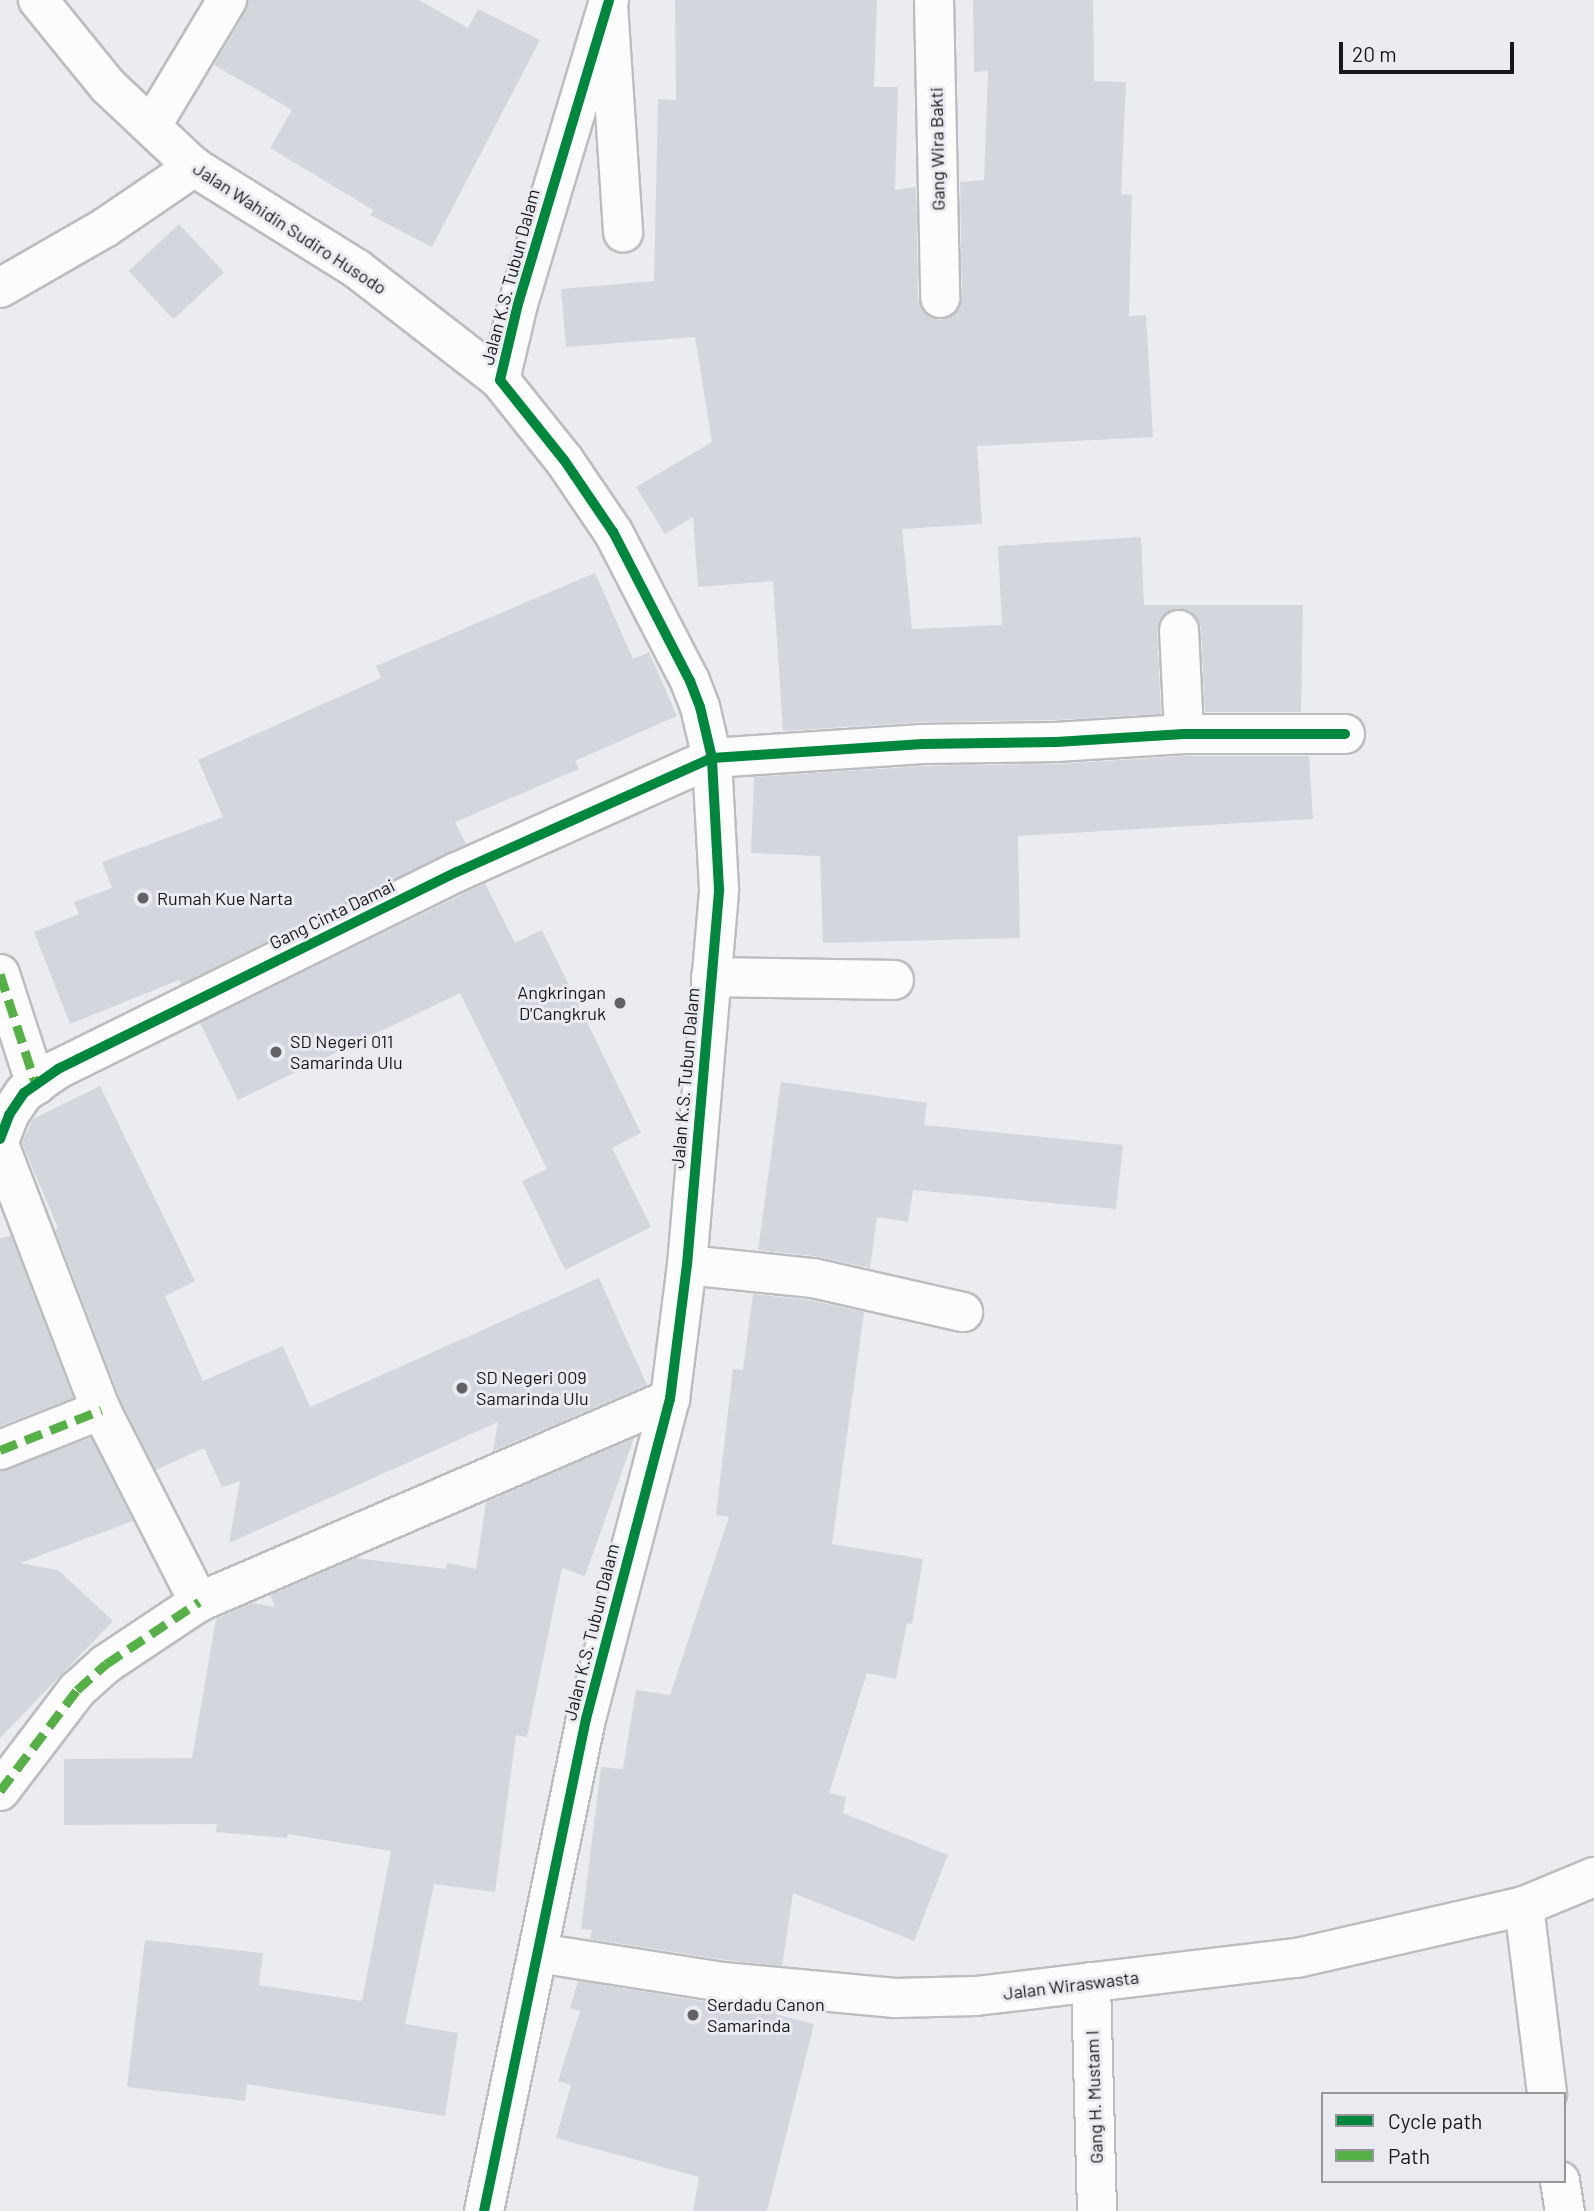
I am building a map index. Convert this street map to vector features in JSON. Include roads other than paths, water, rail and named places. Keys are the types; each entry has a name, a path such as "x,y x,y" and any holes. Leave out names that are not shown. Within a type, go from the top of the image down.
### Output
{"street":[{"name":"Jalan Wahidin Sudiro Husodo","path":"38,0 108,86 194,167 357,269 500,380"},
{"path":"152,125 227,0"},
{"name":"Gang Wira Bakti","path":"934,0 940,298"},
{"path":"609,1 623,233"},
{"name":"Jalan K.S. Tubun Dalam","path":"484,2211 586,1718 670,1399 687,1265 719,889 712,758 700,707 690,681 613,531 564,460 500,380 518,304 609,1"},
{"path":"0,288 106,227 194,167"},
{"path":"1179,630 1184,734"},
{"path":"712,758 923,744 1056,742 1184,734 1345,734"},
{"name":"Gang Cinta Damai","path":"0,1139 9,1115 24,1093 58,1069 457,872 712,758"},
{"path":"0,974 36,1085"},
{"path":"710,977 894,980"},
{"path":"0,1147 101,1410 199,1602"},
{"path":"687,1265 813,1278 963,1312"},
{"path":"0,1791 77,1690 106,1664 199,1602 670,1399"},
{"path":"0,1450 101,1410"},
{"name":"Jalan Wiraswasta","path":"538,1953 723,1982 895,1998 976,1996 1297,1958 1524,1906 1594,1877"},
{"path":"1524,1906 1547,2092"},
{"name":"Gang H. Mustam I","path":"1091,1982 1097,2211"},
{"path":"1560,2183 1565,2211"}],"place":[{"name":"Rumah Kue Narta","path":"143,898"},
{"name":"Angkringan D'Cangkruk","path":"620,1003"},
{"name":"SD Negeri 011 Samarinda Ulu","path":"276,1052"},
{"name":"SD Negeri 009 Samarinda Ulu","path":"462,1388"},
{"name":"Serdadu Canon Samarinda","path":"693,2015"}]}
